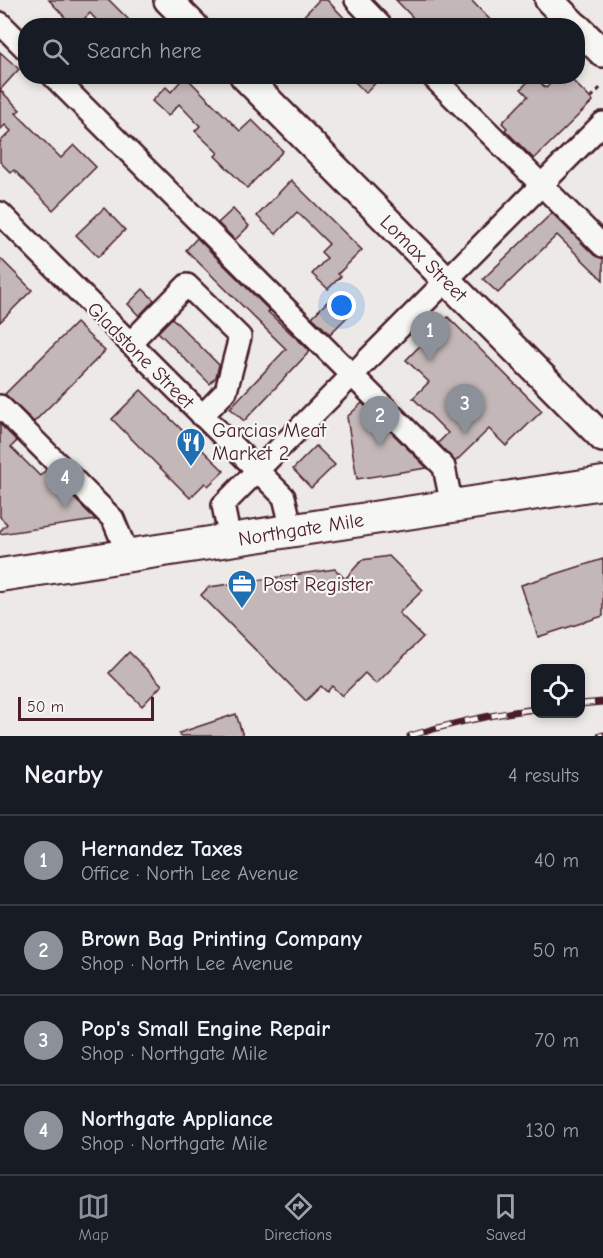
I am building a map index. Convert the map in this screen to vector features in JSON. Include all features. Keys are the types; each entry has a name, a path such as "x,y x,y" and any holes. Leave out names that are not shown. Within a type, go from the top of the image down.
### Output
{"highway":[{"name":"Northgate Mile","path":"0,575 603,483"}],"main road":[{"path":"168,0 186,18"},
{"path":"549,0 567,18"},
{"path":"585,36 603,53"},
{"name":"Lomax Street","path":"252,84 603,438"}],"street":[{"path":"356,0 373,18"},
{"path":"0,23 18,41"},
{"path":"61,84 444,467 452,506"},
{"path":"440,84 603,246"},
{"path":"230,540 223,505 603,123"},
{"name":"Gladstone Street","path":"0,213 284,497 292,530"},
{"path":"130,343 187,285 240,337 226,391 202,416"},
{"path":"0,406 113,519 128,555"}],"path":[{"path":"591,99 600,88"}],"building":[{"path":"49,0 109,0 127,18 95,18 90,13 85,18 66,18"},
{"path":"319,0 327,0 344,18 302,18"},
{"path":"396,0 471,0 488,18 413,18"},
{"path":"0,52 18,70 0,90"},
{"path":"178,84 193,84 240,131 252,120 283,151 247,188 215,156 218,153 195,131 200,126 179,104 168,116 152,101 166,87 171,92"},
{"path":"357,84 374,84 366,93"},
{"path":"526,84 542,84 546,88 550,84 576,84 593,101 534,159 505,130 507,128 502,123 528,96 521,89"},
{"path":"0,90 20,110 16,113 61,158 74,145 96,167 53,210 14,170 11,173 0,162 0,142 11,131 5,125 0,130"},
{"path":"291,180 362,250 338,274 341,276 328,289 312,274 327,258 321,252 329,244 297,212 276,234 257,216"},
{"path":"104,208 125,230 98,257 76,235"},
{"path":"233,209 249,226 235,240 218,223"},
{"path":"552,213 594,255 603,258 603,280 557,235 498,293 483,279"},
{"path":"197,238 270,311 268,312 310,351 244,421 230,408 286,349 186,250"},
{"path":"0,258 32,290 0,322"},
{"path":"143,289 154,300 139,316 128,304"},
{"path":"331,298 349,315 330,334 312,317"},
{"path":"448,317 542,411 506,446 489,429 455,462 438,443 448,433 413,398 429,382 406,360"},
{"path":"172,318 219,365 216,377 210,384 158,332"},
{"path":"76,323 105,351 34,422 5,394"},
{"path":"141,390 224,471 208,486 205,483 190,498 112,419"},
{"path":"362,403 427,468 357,479 347,417"},
{"path":"0,424 17,441 11,447 40,476 46,470 96,520 0,534 7,524 0,517"},
{"path":"316,446 335,465 311,488 293,469"},
{"path":"389,556 423,590 399,613 423,637 376,684 365,673 342,696 332,686 327,692 321,686 306,701 201,595 209,587 335,569 345,579 362,560"},
{"path":"603,559 603,616 538,637 521,585"},
{"path":"129,652 162,685 142,706 109,673"},
{"path":"236,714 243,736 180,736 179,733"}],"railway":[{"path":"585,704 603,702"},
{"path":"410,736 472,720 531,710"}],"place":[{"name":"Hernandez Taxes","path":"430,361"},
{"name":"Pop's Small Engine Repair","path":"465,434"},
{"name":"Brown Bag Printing Company","path":"380,446"},
{"name":"Garcias Meat Market 2","path":"191,468"},
{"name":"Northgate Appliance","path":"65,508"},
{"name":"Post Register","path":"242,610"}]}
